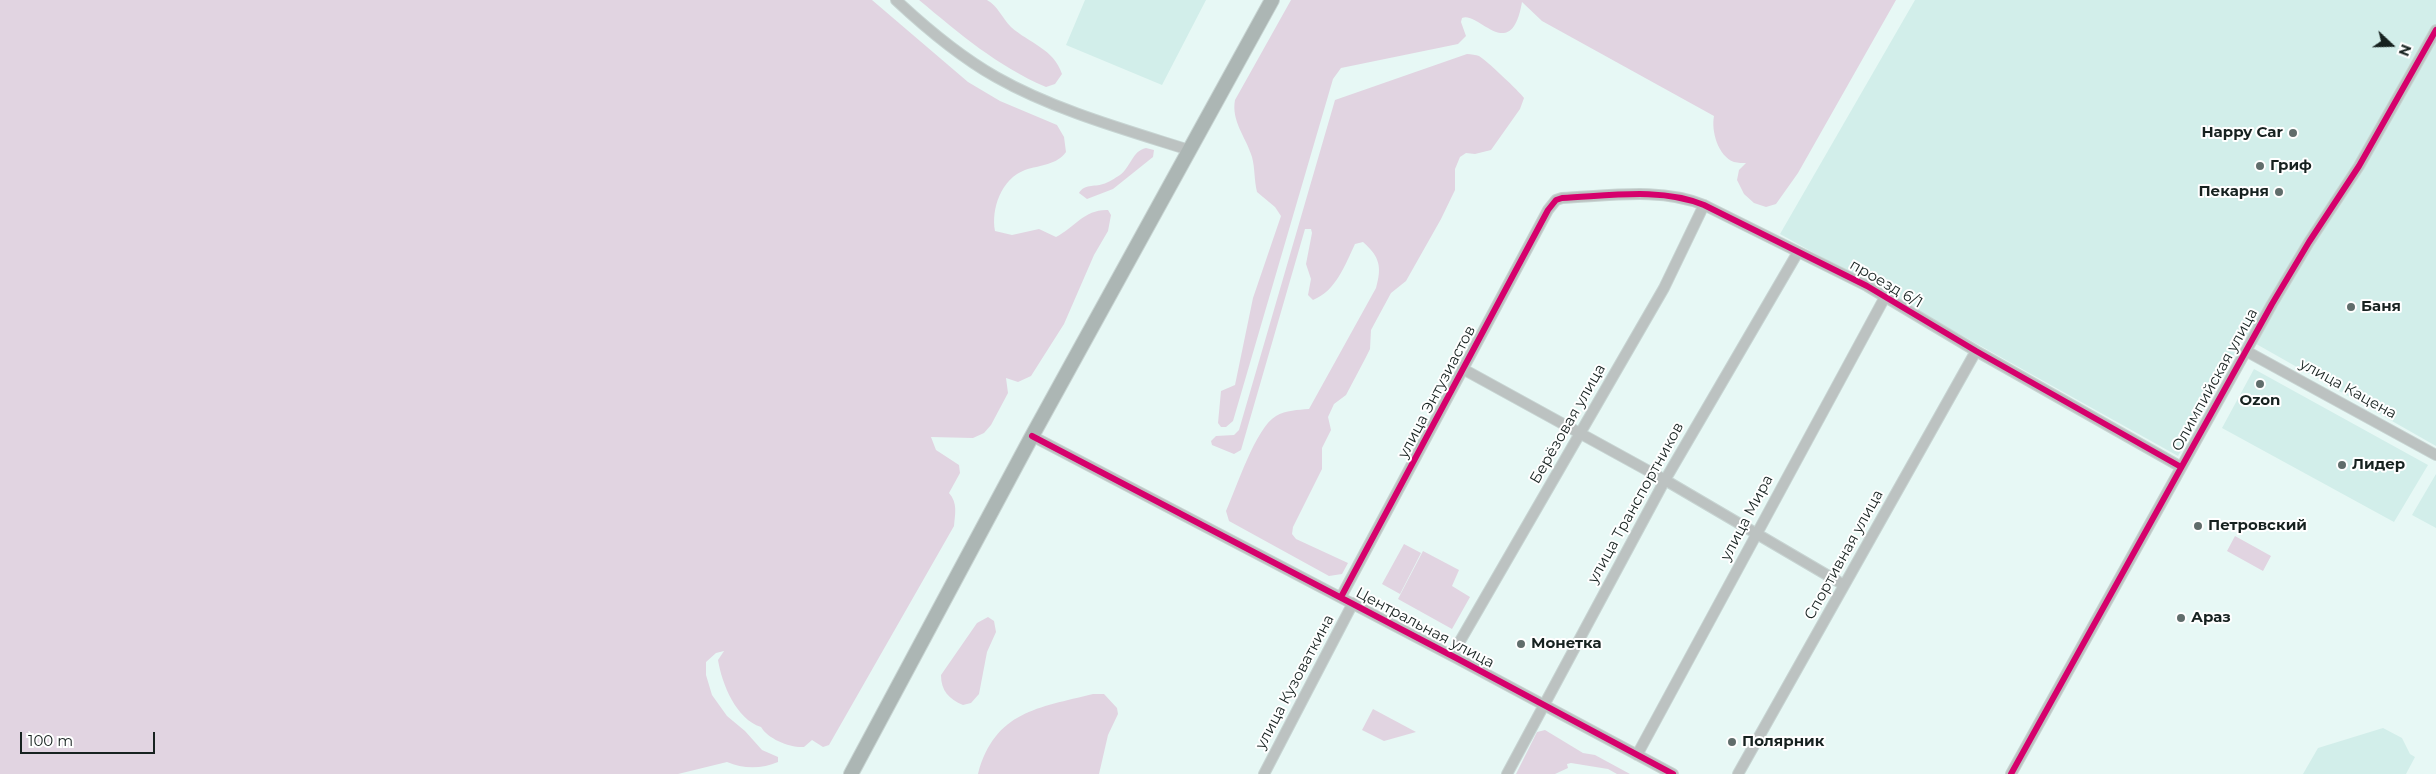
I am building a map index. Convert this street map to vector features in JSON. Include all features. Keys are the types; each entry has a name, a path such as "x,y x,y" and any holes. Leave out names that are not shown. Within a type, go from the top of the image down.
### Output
{"highway":[{"path":"851,774 1032,436 1272,0"}],"street":[{"path":"896,0 926,28 964,58 997,78 1070,110 1189,150"},
{"name":"Олимпийская улица","path":"2011,774 2246,351 2309,242 2359,166 2436,30"},
{"name":"проезд 6/1","path":"1556,200 1562,198 1670,196 1689,199 1704,205 1885,297 1976,351 2181,467"},
{"name":"улица Энтузиастов","path":"1341,597 1548,210 1556,200"},
{"name":"Берёзовая улица","path":"1452,655 1664,288 1704,205"},
{"name":"улица Транспортников","path":"1507,774 1665,480 1798,252"},
{"name":"улица Мира","path":"1637,754 1885,297"},
{"name":"Спортивная улица","path":"1738,774 1976,351"},
{"name":"улица Кацена","path":"2246,351 2436,454"},
{"path":"1464,369 1665,480 1844,585"},
{"name":"Центральная улица","path":"1032,436 1452,655 1673,774"},
{"name":"улица Кузоваткина","path":"1264,774 1353,603"}],"shaded area":[{"path":"0,0 872,0 968,82 1000,101 1057,125 1064,137 1066,152 1058,160 1017,174 1004,187 996,204 995,231 1012,235 1039,229 1056,237 1086,215 1100,210 1108,210 1111,215 1108,231 1094,255 1064,324 1031,376 1018,382 1006,378 1008,393 991,425 984,433 973,438 931,437 936,450 959,465 960,473 949,493 955,505 954,526 829,745 823,747 812,740 804,747 786,744 774,739 761,727 744,717 732,700 723,679 718,660 724,651 716,653 706,662 706,675 712,695 727,716 745,731 762,750 778,757 778,762 766,766 752,767 739,766 727,762 678,774 0,774"},
{"path":"919,0 987,0 994,5 1011,27 1047,52 1058,65 1062,74 1055,84 1046,87 1028,79 995,59"},
{"path":"1085,0 1206,0 1162,85 1066,45"},
{"path":"1291,0 1896,0 1798,173 1776,204 1766,207 1754,203 1744,194 1737,180 1739,170 1746,163 1734,162 1728,159 1720,149 1715,136 1714,116 1542,21 1522,2 1517,21 1510,30 1502,33 1469,18 1462,18 1461,22 1466,36 1458,44 1341,68 1333,79 1233,421 1226,427 1221,427 1218,423 1221,391 1235,385 1253,298 1281,216 1275,207 1257,192 1252,157 1235,115 1235,100"},
{"path":"1915,0 2436,0 2436,446 2244,337 2178,456 1780,234"},
{"path":"1467,54 1482,58 1524,98 1520,109 1491,150 1475,154 1466,153 1460,157 1455,169 1455,190 1441,219 1406,281 1391,293 1371,330 1370,349 1365,359 1346,395 1334,404 1328,417 1331,430 1322,448 1322,469 1293,527 1292,534 1296,539 1348,563 1342,574 1329,576 1229,521 1226,511 1247,459 1261,432 1269,422 1280,414 1309,409 1376,288 1379,274 1378,263 1369,247 1363,242 1355,244 1334,284 1321,296 1313,300 1308,295 1311,279 1306,264 1312,233 1311,229 1305,229 1241,450 1234,454 1212,445 1211,441 1216,436 1234,435 1239,430 1335,100"},
{"path":"1146,148 1154,150 1153,157 1113,189 1087,199 1079,193 1084,188 1100,185 1120,175 1138,152"},
{"path":"2254,369 2428,465 2394,522 2222,428"},
{"path":"2436,474 2436,528 2412,515"},
{"path":"2235,536 2271,556 2263,571 2227,551"},
{"path":"1404,544 1421,553 1400,594 1382,584"},
{"path":"1423,551 1459,570 1452,586 1470,597 1452,629 1398,599"},
{"path":"988,617 994,621 996,632 987,652 979,694 971,703 963,705 954,700 944,690 941,675 977,623"},
{"path":"1093,694 1104,694 1117,708 1118,714 1108,735 1099,774 978,774 995,737 1007,725 1037,709"},
{"path":"1373,709 1416,732 1384,741 1362,730"},
{"path":"2383,728 2402,738 2410,754 2415,757 2406,774 2303,774 2318,748"},
{"path":"1545,730 1583,753 1595,755 1630,774 1617,774 1608,769 1571,763 1567,764 1568,768 1555,774 1516,774 1537,732"}],"cycle path":[{"path":"2011,774 2272,304 2309,242 2359,166 2436,30"},
{"path":"1341,597 1548,210 1556,200 1562,198 1652,194 1687,199 1704,205 1867,286 1976,351 2181,467"},
{"path":"1032,436 1673,774"}],"place":[{"name":"Happy Car","path":"2293,133"},
{"name":"Гриф","path":"2260,166"},
{"name":"Пекарня","path":"2279,192"},
{"name":"Баня","path":"2351,307"},
{"name":"Ozon","path":"2260,384"},
{"name":"Лидер","path":"2342,465"},
{"name":"Петровский","path":"2198,526"},
{"name":"Араз","path":"2181,618"},
{"name":"Монетка","path":"1521,644"},
{"name":"Полярник","path":"1732,742"}]}
